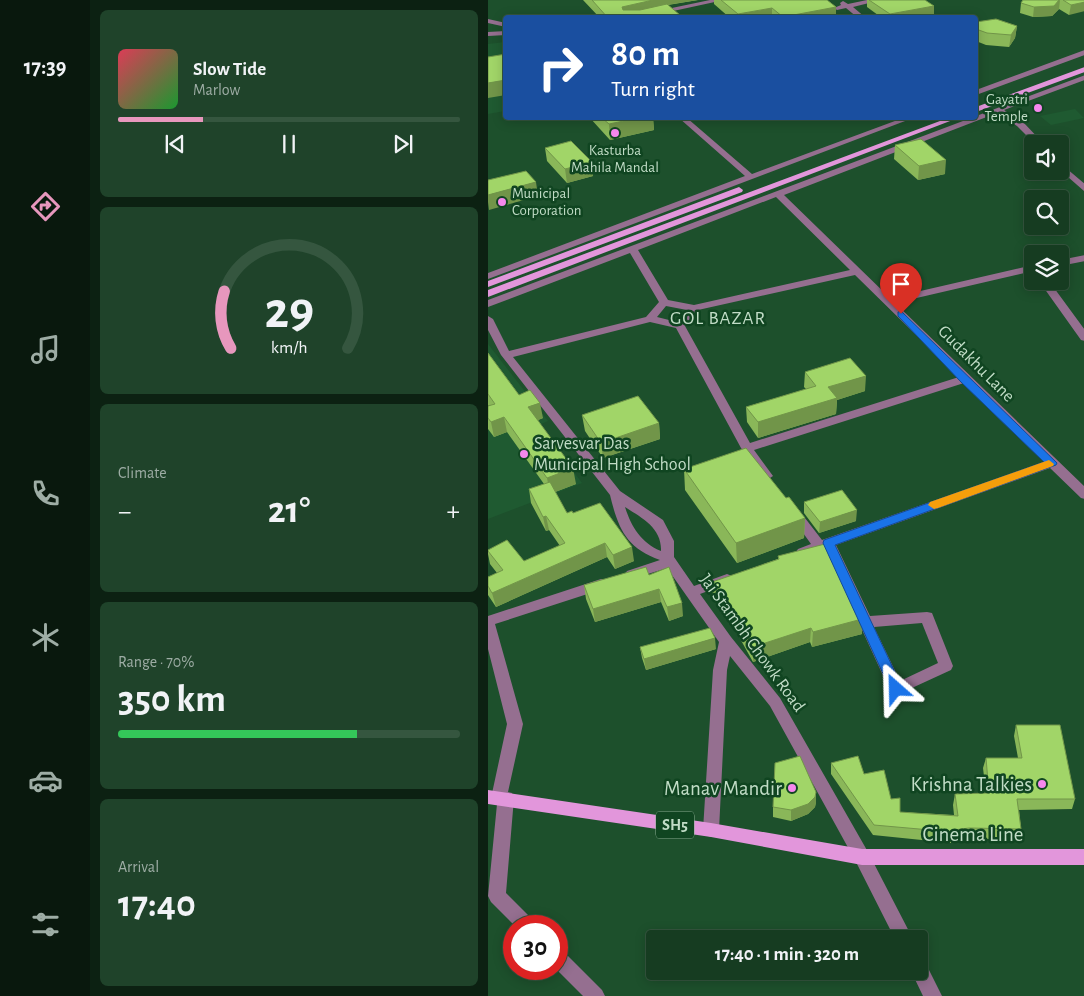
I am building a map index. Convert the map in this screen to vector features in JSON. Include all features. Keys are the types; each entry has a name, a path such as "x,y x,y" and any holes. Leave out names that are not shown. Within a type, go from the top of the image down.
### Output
{"main road":[{"path":"978,101 1084,61"},
{"path":"978,109 1084,69"},
{"path":"488,284 928,120"},
{"path":"488,294 949,120"},
{"name":"SH5","path":"497,798 711,830 862,856"},
{"name":"Cinema Line","path":"862,856 1084,857"}],"street":[{"path":"643,15 721,0"},
{"path":"837,4 847,6 878,0"},
{"path":"837,4 847,15"},
{"path":"847,6 859,15"},
{"path":"488,21 503,24"},
{"path":"488,34 503,33"},
{"path":"978,91 1084,52"},
{"path":"978,118 1084,77"},
{"path":"1074,81 1084,87"},
{"path":"998,110 1020,124 1031,135"},
{"path":"685,120 751,177"},
{"path":"488,276 904,120"},
{"path":"488,304 972,120"},
{"path":"1069,174 1084,189"},
{"name":"Gudakhu Lane","path":"779,195 1084,495"},
{"path":"633,250 664,302 694,308 858,271"},
{"path":"1069,261 1084,258"},
{"path":"888,301 1024,270"},
{"path":"1050,290 1084,338"},
{"path":"650,319 664,302"},
{"path":"680,326 694,308"},
{"path":"506,355 650,319 680,326 747,448 775,486"},
{"name":"Jai Stambh Chowk Road","path":"488,320 506,355 616,494 658,523 668,541 668,560"},
{"path":"747,448 965,379"},
{"path":"792,556 1052,463"},
{"name":"Jai Stambh Chowk Road","path":"616,494 621,514 631,536 648,551 668,560 726,641 775,702 862,856 899,930"},
{"path":"786,501 824,544 865,622 896,689 946,666 927,617 865,622"},
{"path":"515,915 497,896 497,798 515,724 488,622 668,560"},
{"path":"692,592 737,575"},
{"path":"711,830 720,670 726,641"},
{"path":"568,967 596,996"},
{"path":"925,980 934,996"}],"shaded area":[{"path":"503,42 503,111 488,114 488,44"},
{"path":"1075,109 1084,118 1051,125 1040,116"},
{"name":"Sarvesvar Das Municipal High School","path":"488,344 548,421 539,425 582,483 488,519"}],"building":[{"path":"592,0 653,0 622,7 623,10 640,10 667,4 680,15 605,15"},
{"path":"721,0 827,0 836,7 794,15 781,15 772,8 738,14"},
{"path":"869,0 925,0 934,6 890,14"},
{"path":"1023,0 1059,0 1054,6 1034,7 1021,3"},
{"path":"1063,0 1085,0 1085,2 1071,5"},
{"path":"996,19 1017,26 1011,35 987,33 978,30 978,22"},
{"path":"503,54 503,80 488,83 488,57"},
{"path":"604,120 628,120 609,124"},
{"path":"921,139 946,160 919,166 895,145"},
{"path":"571,141 592,162 565,169 545,148"},
{"path":"526,171 536,182 488,195 488,180"},
{"path":"488,353 519,395 530,390 540,403 528,407 573,468 547,478 504,417 491,422 488,418 488,406 495,404 488,394"},
{"path":"850,358 866,376 828,387 837,398 758,422 746,407 816,386 805,372"},
{"path":"638,396 659,423 601,443 582,415"},
{"path":"746,448 786,498 789,497 805,518 736,543 684,469"},
{"path":"550,482 567,513 572,511 573,513 600,503 632,547 613,555 605,543 492,593 488,586 488,577 503,570 488,550 507,540 524,561 565,543 546,516 543,517 529,489"},
{"path":"842,490 857,510 820,522 804,502"},
{"path":"825,544 862,619 813,632 811,628 753,647 727,600 723,602 712,582 779,559 778,556"},
{"path":"646,567 649,575 669,567 682,603 667,607 659,589 593,609 584,585"},
{"path":"710,628 715,638 644,659 640,647"},
{"path":"1016,725 1060,725 1075,799 1017,799 1021,829 969,828 953,830 953,832 874,825 831,763 858,756 864,774 884,770 891,799 900,798 900,812 958,816 955,794 989,793 986,758 1022,758"},
{"name":"Manav Mandir","path":"800,756 816,792 815,797 808,804 791,810 773,807 775,763"}],"slow traffic":[{"path":"934,505 1049,464"}],"place":[{"name":"Gayatri Temple","path":"1038,108"},
{"name":"Kasturba Mahila Mandal","path":"615,133"},
{"name":"Municipal Corporation","path":"502,202"},
{"name":"Sarvesvar Das Municipal High School","path":"524,454"},
{"name":"Krishna Talkies","path":"1042,784"},
{"name":"Manav Mandir","path":"792,788"}],"district":[{"name":"GOL BAZAR","path":"718,318"}],"route":[{"path":"896,689 829,543 1052,463 901,314"}]}
